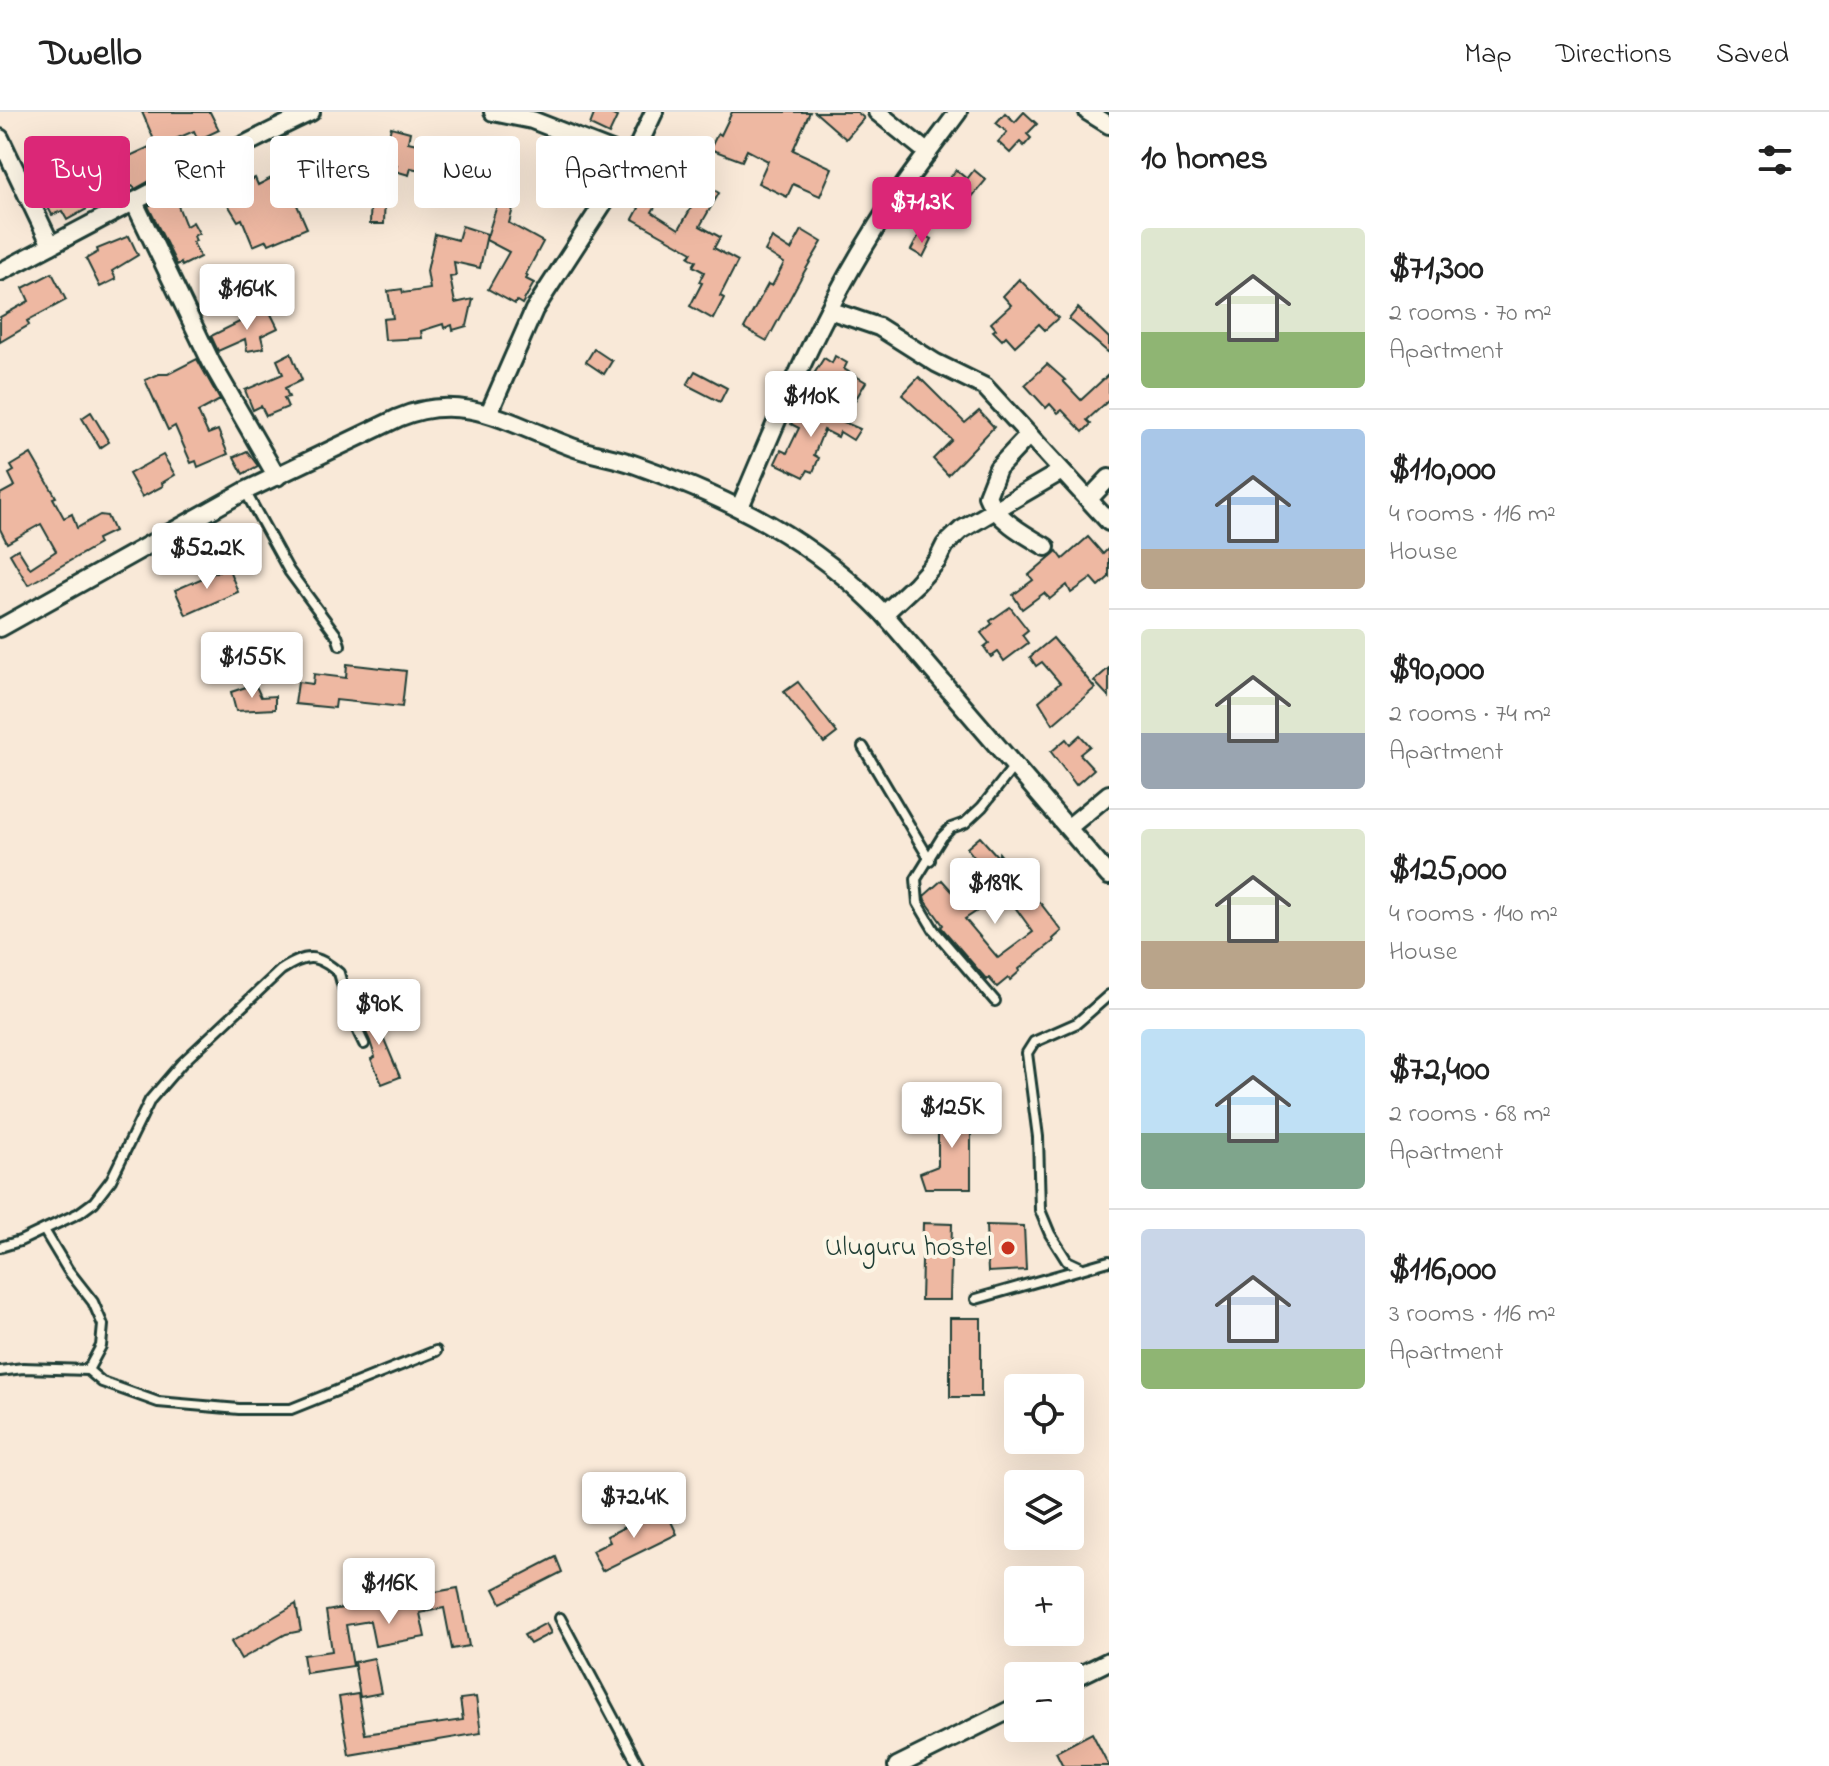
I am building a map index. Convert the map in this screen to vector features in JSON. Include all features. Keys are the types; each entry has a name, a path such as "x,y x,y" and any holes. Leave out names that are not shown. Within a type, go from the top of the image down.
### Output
{"street":[{"path":"0,272 188,171 311,112"},
{"path":"493,112 532,120 573,136"},
{"path":"643,136 654,112"},
{"path":"877,112 928,153"},
{"path":"740,507 784,404 829,310 868,239 907,178 958,112"},
{"path":"1088,112 1109,125"},
{"path":"0,138 51,245"},
{"path":"134,202 219,376 277,477"},
{"path":"489,413 534,310 600,208"},
{"path":"829,310 879,327 936,363 985,387 1109,522"},
{"path":"0,628 245,491 416,410 462,408 489,413 574,448 634,464 740,507 793,536 826,560 884,614 1109,876"},
{"path":"1028,436 998,468 989,485 988,501 1023,534 1046,547"},
{"path":"884,614 916,584 937,561 945,545 961,530 1060,472"},
{"path":"1089,499 1109,478"},
{"path":"1069,827 1109,794"},
{"path":"1084,1673 1109,1661"},
{"path":"904,1764 1004,1713"}],"lane":[{"path":"245,491 289,571 337,636 340,645"},
{"path":"863,747 930,860"},
{"path":"995,1001 934,930 918,903 916,879 942,837 951,828 965,823 982,807 1016,765"},
{"path":"0,1247 44,1230 94,1202 111,1180 150,1100 181,1064 293,962 314,957 339,973 349,1009 364,1044"},
{"path":"1082,1268 1067,1261 1040,1210 1038,1137 1027,1053 1034,1042 1077,1023 1109,995"},
{"path":"44,1230 68,1270 93,1302 103,1325 101,1346 88,1370"},
{"path":"976,1299 1109,1261"},
{"path":"0,1371 23,1368 88,1370 102,1382 158,1402 239,1409 291,1409 436,1351"},
{"path":"560,1618 639,1766"}],"building":[{"path":"142,112 210,112 219,130 206,136 196,136 194,131 182,136 152,136"},
{"path":"595,112 607,112 617,117 609,134 590,125"},
{"path":"732,112 810,112 793,150 832,168 820,196 793,184 787,197 758,183 768,161 747,150 742,161 715,151 715,139 718,133 721,135"},
{"path":"815,112 857,112 864,118 846,139"},
{"path":"1024,112 1037,124 1027,134 1031,138 1024,146 1020,142 1010,153 998,142 1007,132 996,123 1005,113 1015,122"},
{"path":"391,127 410,132 408,142 414,143 414,169 411,168 409,175 398,172 398,136 389,136"},
{"path":"146,148 146,183 135,189 130,187 130,156"},
{"path":"956,170 967,179 974,170 986,180 961,210 947,198 955,189 947,182"},
{"path":"255,178 258,185 270,179 270,208 298,208 307,228 269,244 267,240 253,246 242,219 238,221 230,208 254,208"},
{"path":"48,208 89,208 67,220 62,211 52,215"},
{"path":"149,208 179,208 186,226 193,222 199,233 194,236 196,241 193,242 200,257 182,266 181,263 177,265"},
{"path":"370,208 384,208 384,224 370,224"},
{"path":"496,208 513,208 509,223 543,242 526,274 526,279 534,283 522,304 517,301 515,304 488,289 509,252 486,240"},
{"path":"639,208 654,208 652,212 679,229 691,208 710,208 700,226 720,237 714,248 738,261 720,296 724,298 713,319 690,306 704,272 693,266 696,261 689,257 692,252 633,219"},
{"path":"462,226 487,234 480,268 454,262 456,276 450,277 455,303 473,299 467,326 453,330 452,325 444,328 443,324 421,331 422,338 385,340 383,319 393,318 388,291 402,289 403,293 430,289 427,271 435,234 458,240"},
{"path":"802,230 822,242 767,341 744,328 768,284 772,286 784,263 765,251 772,238 791,250"},
{"path":"920,233 932,239 923,257 911,250"},
{"path":"129,236 138,255 112,271 116,279 100,287 86,259 98,252 97,249"},
{"path":"253,268 262,290 277,284 284,298 259,310 243,272"},
{"path":"52,273 66,300 27,321 29,325 0,342 0,317 29,301 23,288"},
{"path":"1019,279 1058,318 1045,330 1039,324 1015,346 1006,336 1002,340 993,331 996,329 991,323 1011,305 1003,296"},
{"path":"268,308 278,328 261,336 264,348 247,351 245,339 218,351 211,336"},
{"path":"1078,308 1109,338 1109,353 1069,319"},
{"path":"594,349 612,361 604,374 586,362"},
{"path":"291,353 302,380 285,388 289,397 284,398 288,407 266,416 261,406 253,410 245,390 283,374 277,360"},
{"path":"835,356 847,363 844,369 866,382 854,402 812,377 824,358 832,363"},
{"path":"197,359 220,400 198,412 208,434 218,430 228,454 198,467 196,461 191,463 175,426 168,430 145,380 168,374"},
{"path":"1047,364 1081,400 1109,374 1109,400 1087,420 1091,424 1083,432 1062,410 1058,413 1050,404 1046,408 1025,385"},
{"path":"695,371 727,388 720,402 687,385"},
{"path":"919,377 965,423 979,411 994,427 948,475 933,459 952,440 902,395"},
{"path":"800,403 860,429 853,440 840,432 838,437 824,430 814,455 819,458 813,472 808,470 804,477 775,463 781,450 787,453 799,428 791,424"},
{"path":"91,412 109,442 100,448 82,418"},
{"path":"247,451 258,466 243,474 234,457"},
{"path":"31,454 56,497 53,498 64,518 72,514 77,528 100,515 107,516 114,531 97,539 99,544 28,585 10,554 18,549 30,568 56,551 41,524 7,543 0,529 0,494 15,486 9,474 14,471 11,466"},
{"path":"163,455 175,475 162,483 163,486 142,497 129,474"},
{"path":"1088,537 1103,554 1109,548 1109,577 1099,586 1092,578 1071,593 1067,585 1050,599 1044,593 1022,609 1013,595 1033,580 1029,575 1057,551 1063,559"},
{"path":"228,567 238,592 186,615 175,590"},
{"path":"1010,607 1028,630 1022,635 1028,643 1004,661 998,652 991,657 984,647 989,643 981,633 992,624 990,621"},
{"path":"1053,638 1095,688 1053,724 1039,701 1060,683 1042,662 1036,666 1030,657"},
{"path":"347,664 406,671 402,707 336,700 335,708 295,704 298,682 313,684 314,674 346,678"},
{"path":"1109,668 1109,697 1094,681"},
{"path":"798,682 837,733 824,743 784,692"},
{"path":"255,684 261,697 275,696 275,709 236,711 231,692"},
{"path":"1080,735 1090,746 1080,754 1094,769 1076,785 1051,752 1066,739 1070,744"},
{"path":"980,837 998,857 975,878 964,866 974,857 967,848"},
{"path":"999,853 1025,885 1023,888 1041,904 1062,931 1010,980 1008,978 997,987 989,978 987,980 941,927 943,925 924,896 942,880 959,899 963,895 977,911 965,919 998,958 1033,932 997,882"},
{"path":"370,1006 400,1077 382,1084 371,1059 375,1057 370,1041 357,1012"},
{"name":"Uluguru hostel","path":"938,1106 971,1106 971,1188 925,1188 920,1173 938,1166"},
{"path":"923,1223 952,1224 950,1300 921,1300"},
{"path":"986,1225 1024,1226 1026,1270 988,1272"},
{"path":"950,1318 981,1318 981,1397 950,1397"},
{"path":"667,1513 677,1534 602,1571 592,1551 610,1542 607,1536 646,1516 649,1521"},
{"path":"556,1557 562,1572 501,1603 494,1589"},
{"path":"458,1588 469,1646 452,1649 444,1608 420,1613 425,1637 375,1646 370,1621 346,1625 353,1666 306,1673 303,1655 332,1651 326,1611"},
{"path":"296,1604 301,1631 286,1634 241,1659 231,1642"},
{"path":"546,1623 551,1633 530,1644 524,1635"},
{"path":"374,1658 381,1693 360,1697 354,1662"},
{"path":"358,1694 365,1734 463,1720 460,1699 476,1697 481,1733 349,1755 339,1697"},
{"path":"1092,1733 1109,1766 1063,1766 1056,1752 1075,1742 1084,1742 1084,1737"}],"place":[{"name":"Uluguru hostel","path":"1008,1248"}]}
